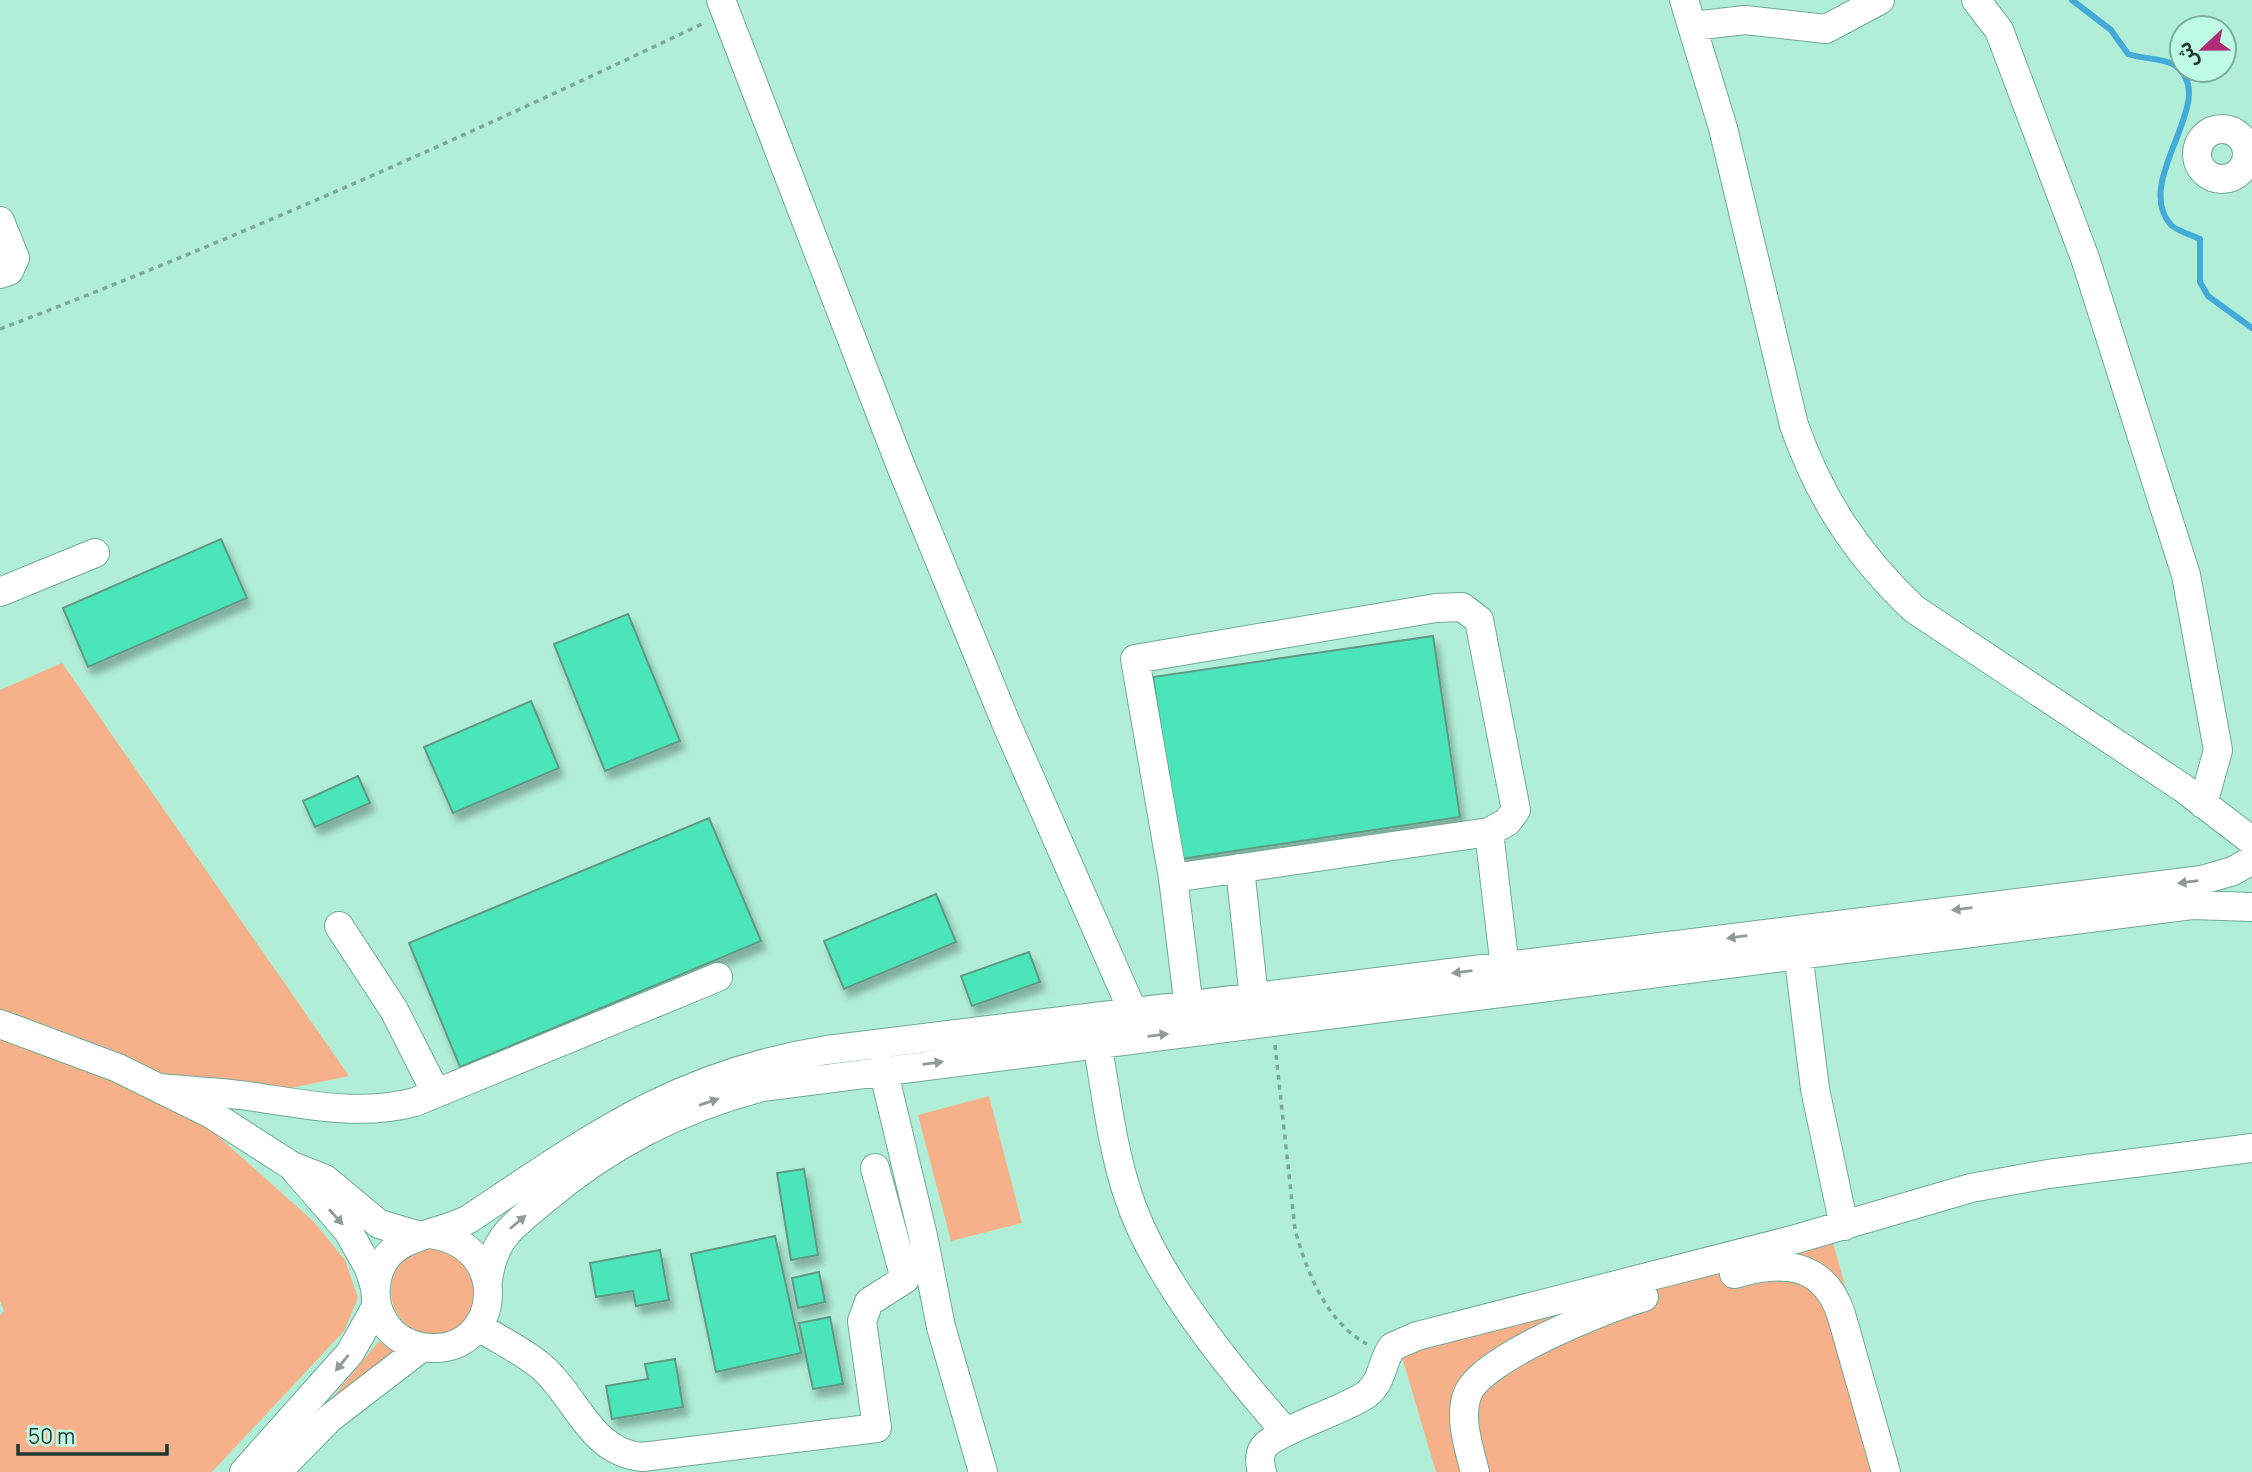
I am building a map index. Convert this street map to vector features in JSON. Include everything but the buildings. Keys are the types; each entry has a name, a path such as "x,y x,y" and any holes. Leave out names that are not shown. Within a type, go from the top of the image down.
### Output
{"street":[{"path":"1684,0 1723,128 1794,425 1811,472 1831,510 1883,580 1914,609 2203,804 2252,841"},
{"path":"1693,26 1745,20 1826,29 1881,0"},
{"path":"1976,0 1999,30 2085,258 2186,575 2218,750 2203,804"},
{"path":"723,6 900,464 1006,723 1134,1014"},
{"path":"0,221 15,258 9,271 0,274"},
{"path":"0,592 95,552"},
{"path":"1173,878 1489,832 1507,822 1516,810 1479,620 1462,607 1436,608 1135,659 1173,878 1190,1019"},
{"path":"1489,832 1506,979"},
{"path":"2252,862 2248,877 2252,901"},
{"path":"244,1472 350,1353 376,1296 384,1260 394,1249 469,1219 635,1111 734,1070 827,1050 1134,1014 1190,1019 1261,1014 1796,942 2202,880 2252,862"},
{"path":"1240,868 1261,1014"},
{"path":"1796,942 2192,905 2252,907"},
{"path":"339,926 394,1010 436,1093"},
{"path":"1796,942 1815,1089 1844,1226"},
{"path":"160,1088 243,1095 335,1110 388,1109 436,1093 718,977"},
{"path":"277,1472 330,1418 421,1348 453,1345 478,1326 489,1297 488,1281 494,1251 509,1229 580,1169 639,1133 701,1105 762,1087 1097,1042 1190,1019"},
{"path":"0,1024 118,1068 211,1114 292,1166 325,1179 379,1224 461,1242 478,1259 488,1281"},
{"path":"1097,1042 1121,1170 1140,1229 1211,1340 1285,1431"},
{"path":"883,1069 923,1236 941,1327 984,1472"},
{"path":"1262,1472 1261,1451 1285,1431 1324,1418 1367,1394 1377,1384 1388,1353 1399,1342 1417,1336 1844,1226 1981,1186 2048,1174 2252,1147"},
{"path":"292,1166 348,1231 369,1268 383,1321 394,1334 421,1348"},
{"path":"478,1326 538,1363 561,1387 601,1441 629,1456 642,1457 877,1428 862,1321 869,1302 905,1279 875,1168"},
{"path":"1475,1472 1464,1409 1468,1393 1482,1373 1513,1354 1630,1301 1745,1270 1783,1266 1797,1268 1821,1280 1837,1301 1886,1472"}],"path":[{"path":"0,329 187,254 501,119 723,6"},
{"path":"1261,1014 1294,1230 1302,1255 1322,1300 1348,1331 1388,1353"}],"shaded area":[{"path":"62,663 349,1076 252,1096 180,1102 314,1222 345,1260 358,1298 344,1331 212,1472 0,1472 0,1315 4,1311 0,1301 0,690"},
{"path":"989,1096 1022,1223 951,1241 918,1115"},
{"path":"1831,1235 1896,1472 1436,1472 1401,1354"},
{"path":"435,1247 452,1251 466,1260 475,1274 479,1291 475,1308 466,1322 452,1331 435,1335 418,1331 404,1322 395,1308 391,1291 395,1274 404,1260 418,1251"},
{"path":"379,1341 396,1353 323,1409"}],"waterway":[{"path":"2072,0 2111,30 2128,54 2171,63 2187,81 2189,99 2161,186 2162,207 2171,225 2200,239 2200,282 2208,296 2252,328"}]}
